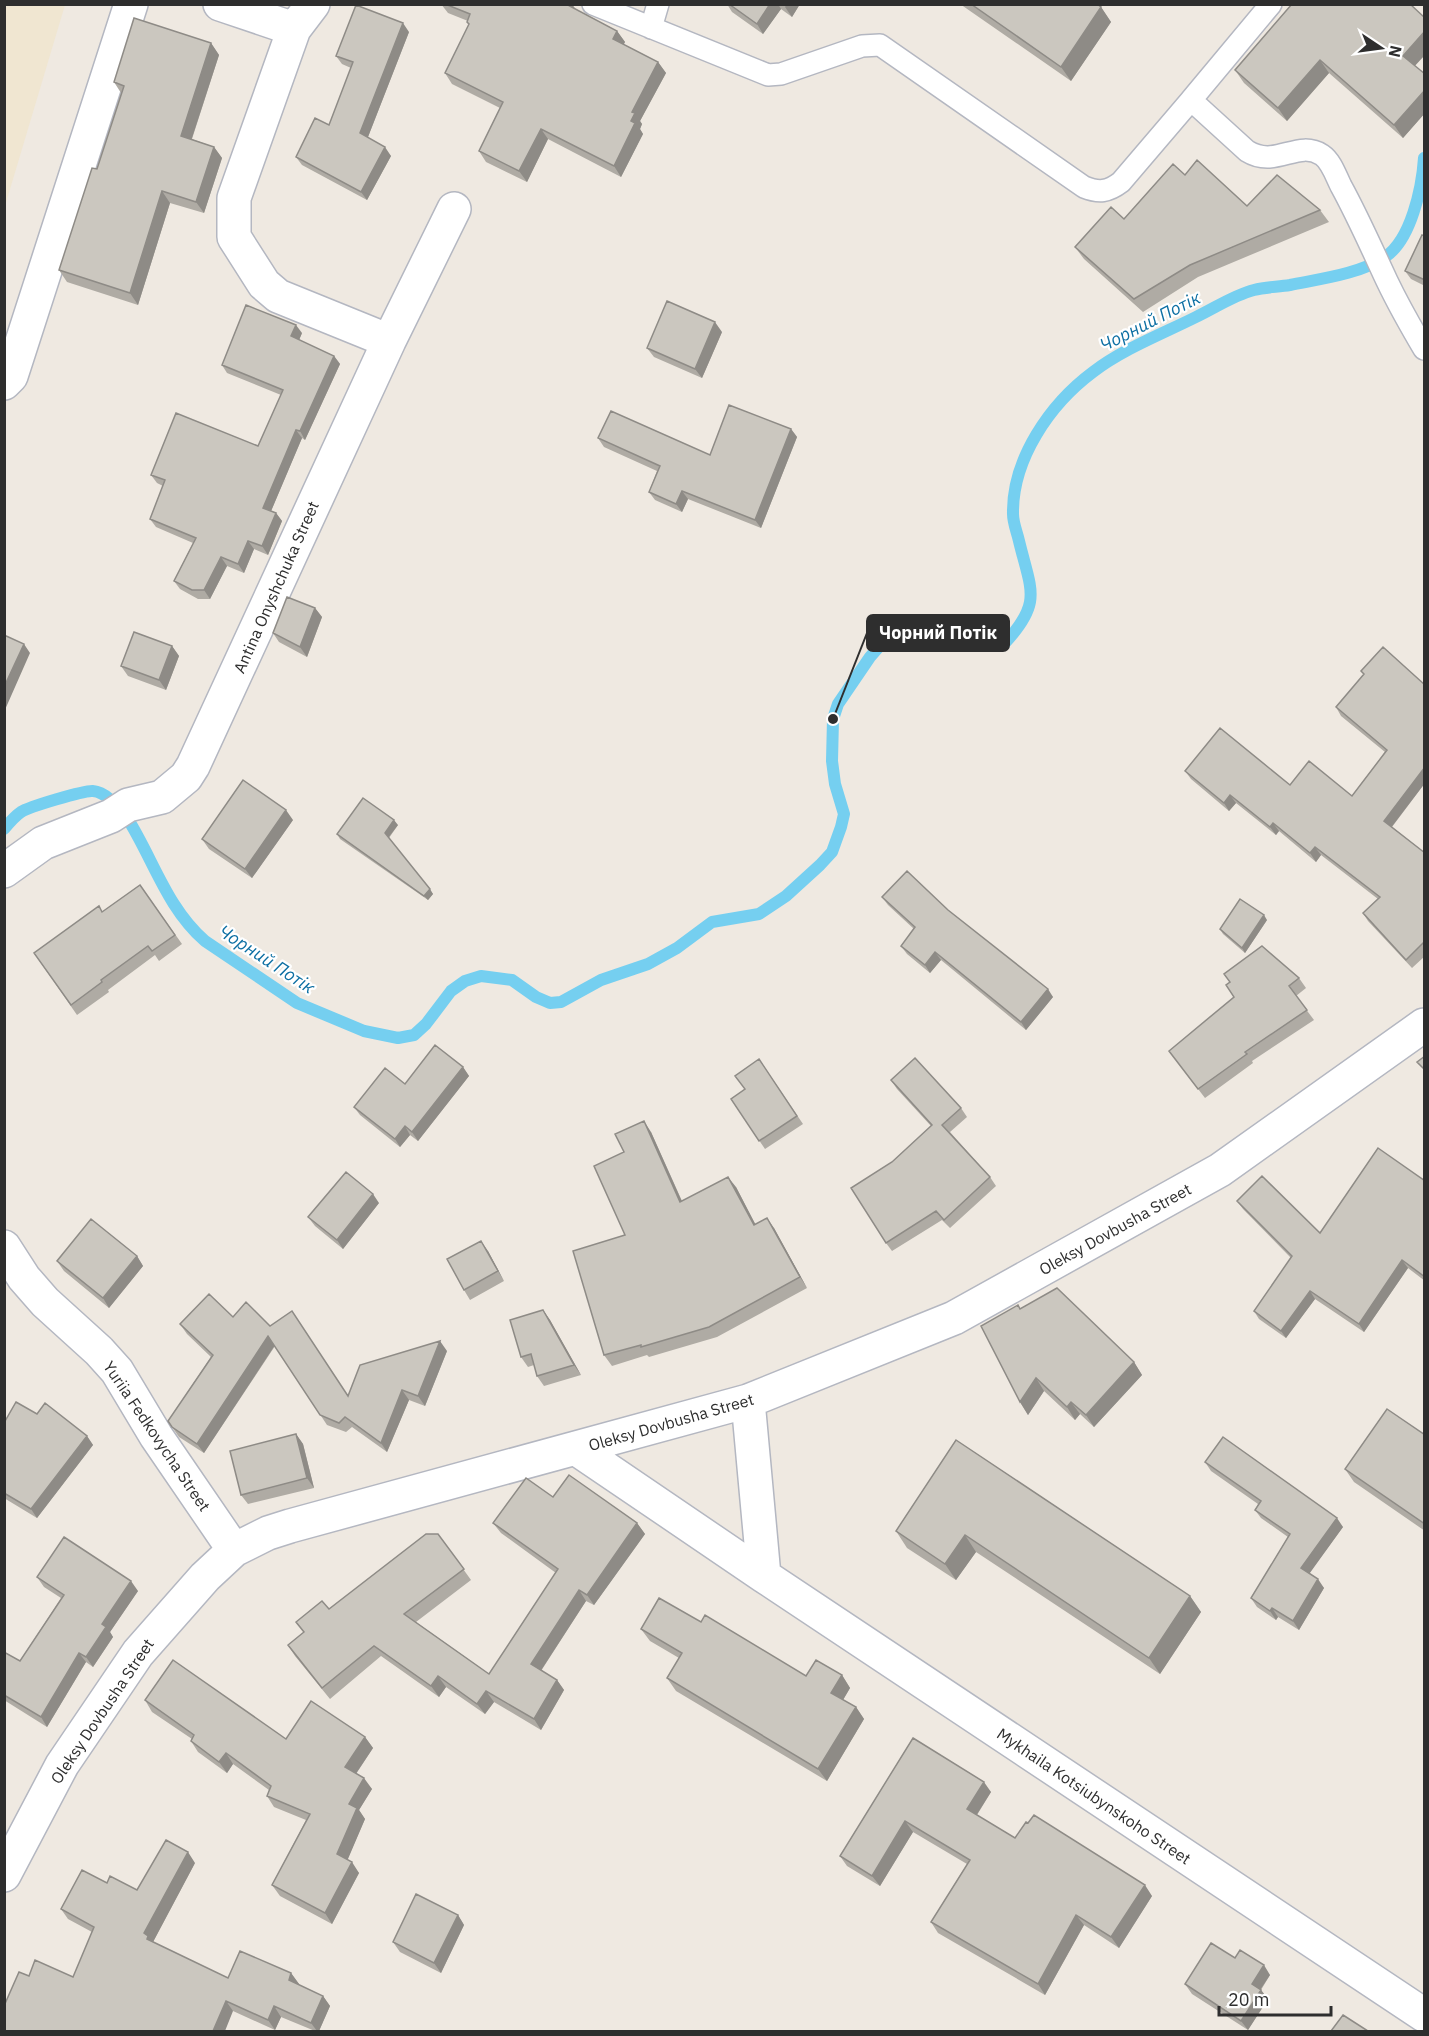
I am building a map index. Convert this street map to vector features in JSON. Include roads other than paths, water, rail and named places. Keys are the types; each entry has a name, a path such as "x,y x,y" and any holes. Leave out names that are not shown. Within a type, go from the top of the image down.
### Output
{"street":[{"path":"4,383 11,376 132,4"},
{"path":"220,4 304,17 234,198 234,237 264,284 278,296 389,341"},
{"name":"Antina Onyshchuka Street","path":"4,871 43,843 119,811 162,797 186,777 389,341 454,209"},
{"name":"Oleksy Dovbusha Street","path":"4,1875 62,1766 138,1653 205,1577 234,1550 268,1533 290,1526 748,1401 954,1318 1220,1170 1425,1025"},
{"name":"Yuriia Fedkovycha Street","path":"4,1247 24,1278 45,1302 99,1351 117,1371 156,1436 234,1550"},
{"path":"748,1401 764,1576"},
{"name":"Mykhaila Kotsiubynskoho Street","path":"577,1449 764,1576 1425,2015"}],"lane":[{"path":"593,4 768,75 781,74 862,46 880,45 1084,187 1096,192 1110,190 1121,182 1271,4"},
{"path":"651,28 658,4"},
{"path":"1191,100 1255,156 1274,157 1312,150 1324,157 1332,168 1363,227 1388,282 1425,349"}],"waterway":[{"name":"Чорний Потік","path":"4,829 19,814 34,806 88,791 103,794 126,816 170,898 192,928 205,941 297,1003 364,1031 398,1038 414,1035 426,1024 451,991 465,981 481,976 512,980 536,997 550,1003 561,1002 601,980 648,964 677,948 712,922 759,914 786,896 832,852 844,814 835,784 832,761 833,719 838,704 870,657 884,641 915,629 926,628 973,646 1004,644 1024,617 1031,595 1014,521 1014,493 1027,453 1037,434 1062,400 1093,372 1117,356 1239,295 1258,289 1339,275 1364,268 1385,257 1402,239 1414,212 1424,158"}],"place":[{"name":"Чорний Потік","path":"833,719"}]}
